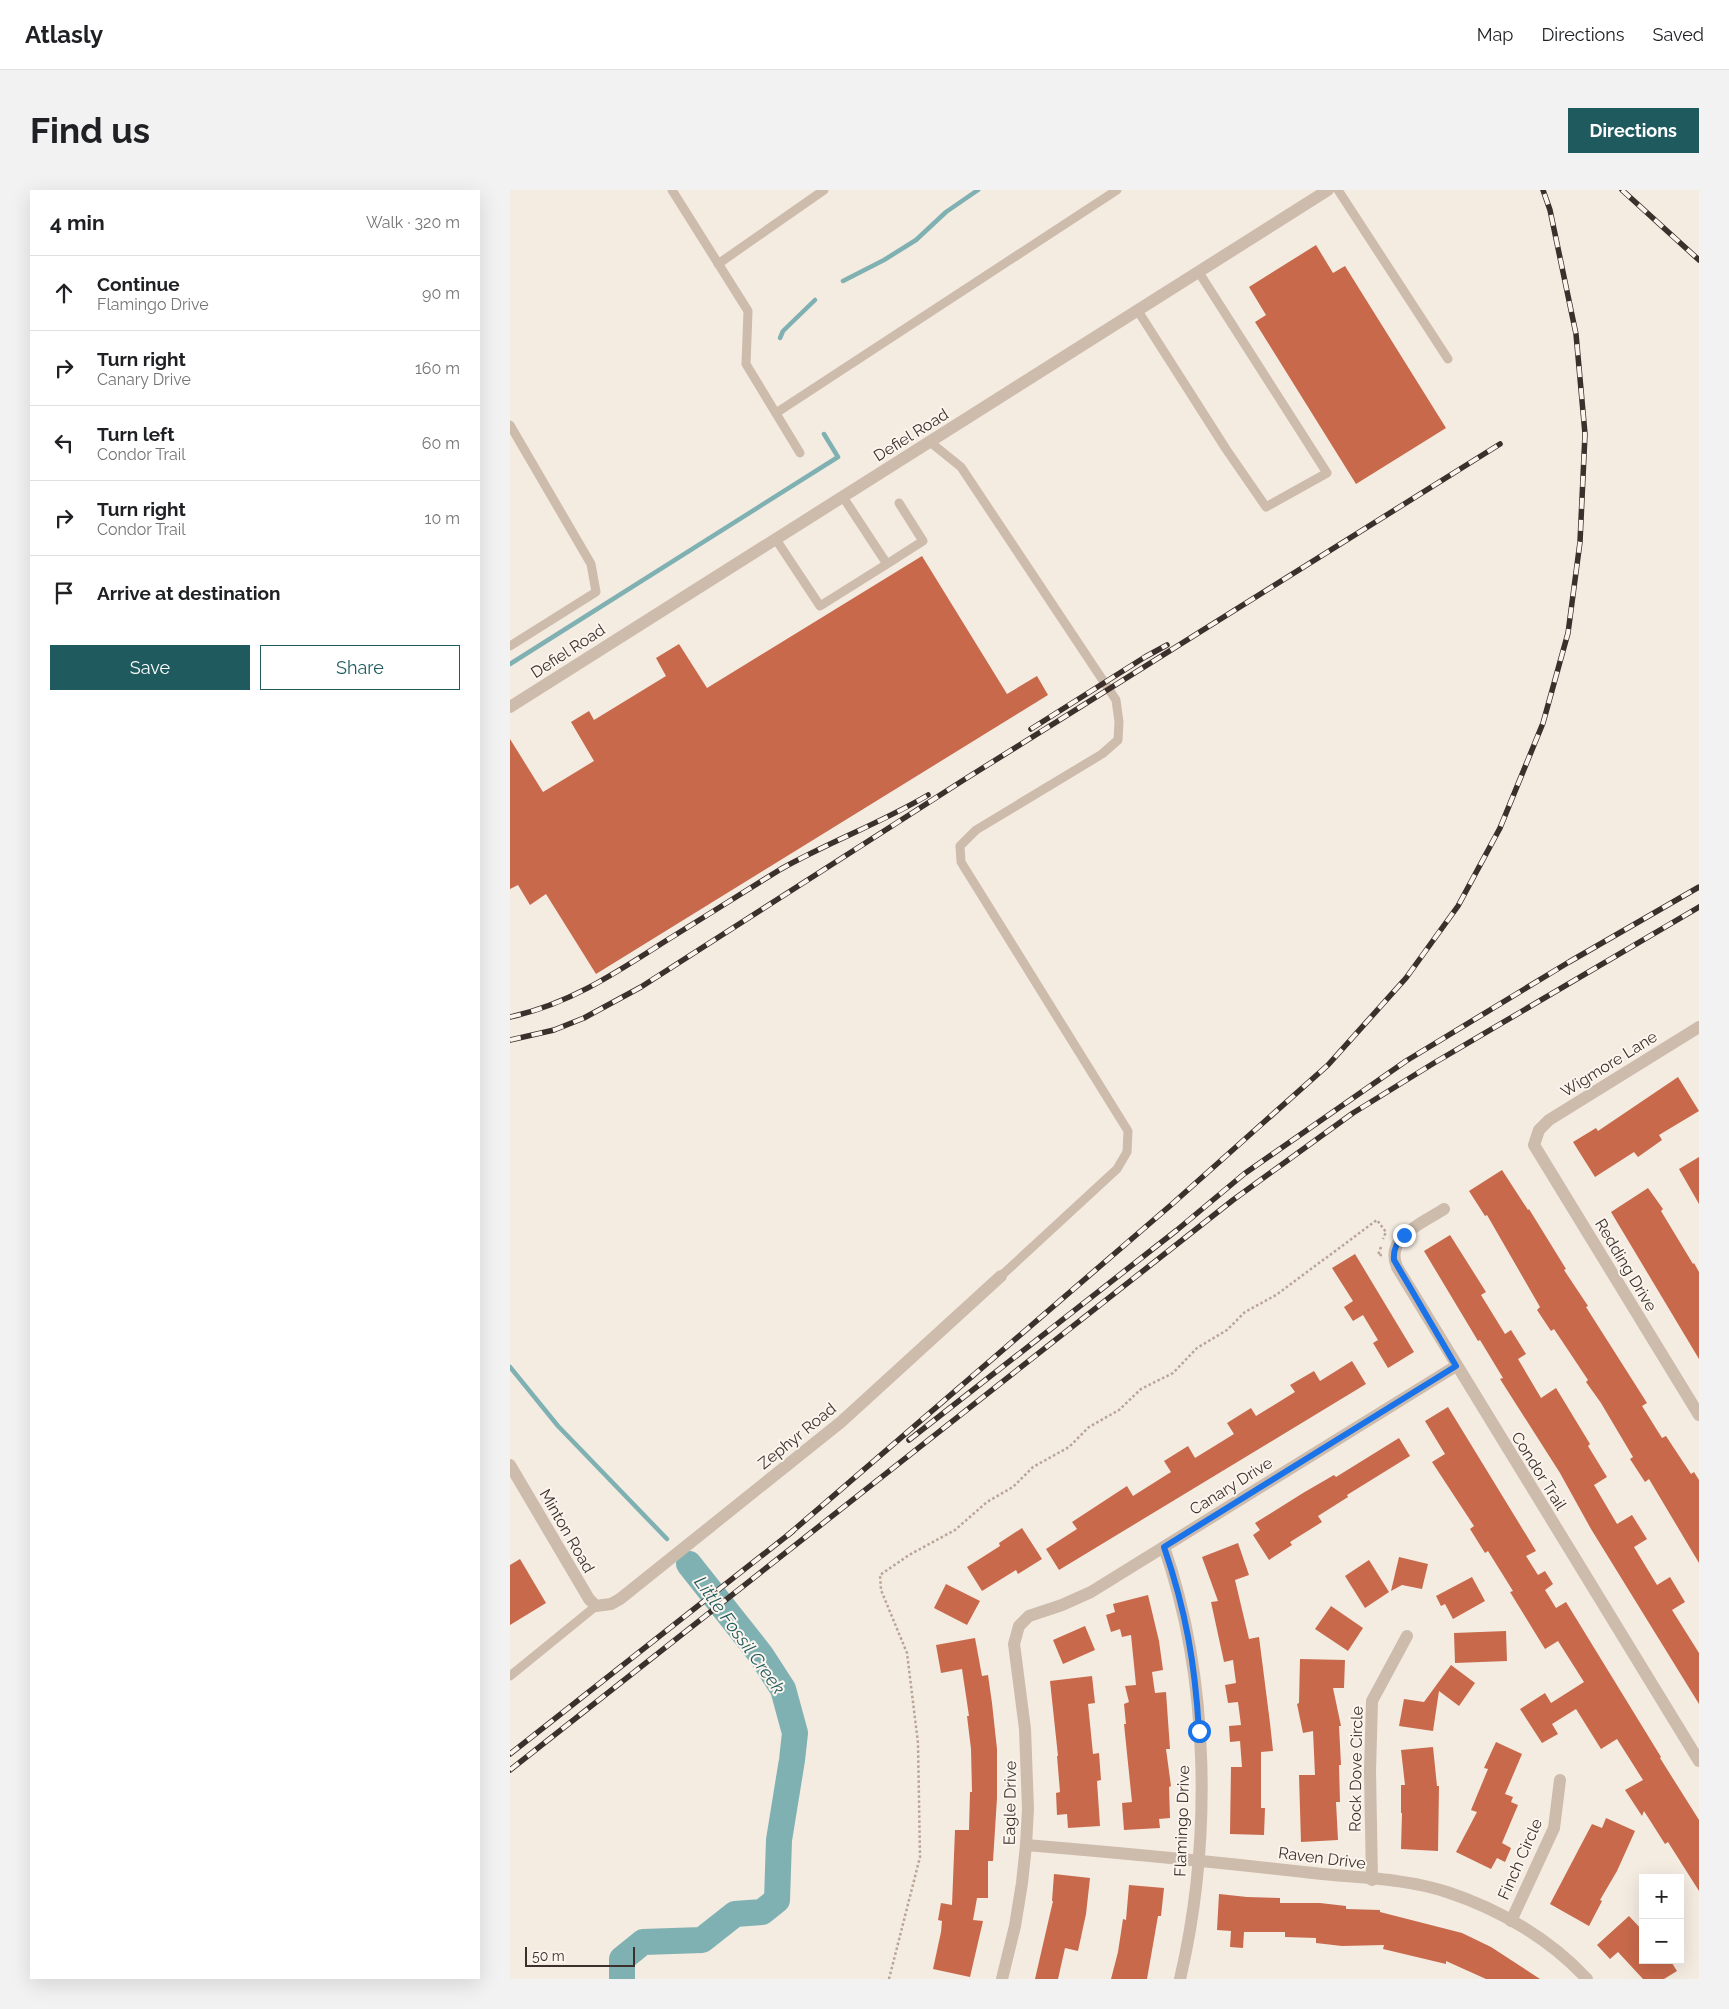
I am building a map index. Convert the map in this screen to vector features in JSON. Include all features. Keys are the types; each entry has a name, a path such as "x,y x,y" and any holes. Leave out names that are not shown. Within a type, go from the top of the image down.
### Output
{"street":[{"name":"Defiel Road","path":"510,707 1328,190"},
{"name":"Wigmore Lane","path":"1539,1130 1549,1120 1698,1030"},
{"name":"Redding Drive","path":"1539,1130 1534,1145 1699,1415"},
{"path":"1394,1253 1396,1243 1404,1235 1444,1209"},
{"name":"Condor Trail","path":"1394,1253 1397,1268 1699,1761"},
{"name":"Zephyr Road","path":"599,1606 620,1599 841,1422 1001,1276"},
{"name":"Canary Drive","path":"1019,1626 1029,1616 1062,1605 1091,1592 1456,1366"},
{"name":"Minton Road","path":"510,1465 514,1480 584,1591 599,1606"},
{"name":"Flamingo Drive","path":"1164,1547 1183,1606 1191,1646 1196,1688 1201,1784 1199,1860 1192,1921 1180,1979"},
{"name":"Eagle Drive","path":"1002,1979 1015,1926 1026,1845 1028,1770 1023,1699 1014,1644 1019,1626"},
{"name":"Rock Dove Circle","path":"1372,1880 1370,1771 1372,1701 1407,1636"},
{"name":"Finch Circle","path":"1510,1921 1554,1828 1560,1780"},
{"name":"Raven Drive","path":"1026,1845 1199,1860 1400,1882 1445,1892 1476,1903 1510,1921 1558,1953 1588,1979"}],"lane":[{"path":"672,190 748,311 746,364 800,453"},
{"path":"718,264 824,190"},
{"path":"776,413 1117,190"},
{"path":"1338,190 1448,359"},
{"path":"1138,311 1226,449 1266,507 1328,473 1198,271"},
{"path":"510,425 591,564 596,592 510,646"},
{"path":"930,442 960,467 1116,700 1119,722 1118,740 1102,754 976,830 960,846 961,862 1128,1131 1127,1152 1117,1168 1001,1276"},
{"path":"843,497 887,564"},
{"path":"775,538 820,606 923,541 899,503"},
{"path":"510,1676 599,1606"}],"path":[{"path":"889,1979 920,1857 918,1743 907,1653 881,1590 880,1575 909,1555 955,1530 987,1502 1013,1487 1033,1467 1069,1447 1089,1427 1119,1410 1141,1390 1173,1373 1197,1348 1227,1330 1245,1312 1276,1296 1378,1220 1386,1232 1378,1255 1394,1253"}],"building":[{"path":"1316,245 1333,273 1345,266 1446,428 1356,484 1255,322 1266,315 1249,287"},
{"path":"922,556 1007,694 1037,676 1048,695 596,974 546,894 530,905 518,885 510,889 510,739 543,792 594,761 571,722 589,711 594,720 666,676 656,658 679,644 707,688"},
{"path":"1678,1077 1699,1111 1659,1135 1662,1140 1638,1157 1634,1152 1595,1177 1573,1142 1596,1128 1598,1131"},
{"path":"1699,1157 1699,1204 1679,1169"},
{"path":"1502,1170 1529,1209 1566,1269 1564,1270 1588,1306 1586,1307 1647,1403 1642,1406 1662,1438 1666,1436 1691,1474 1694,1472 1699,1480 1699,1563 1649,1479 1645,1482 1630,1459 1633,1457 1601,1403 1586,1382 1588,1380 1554,1329 1551,1331 1537,1310 1540,1307 1487,1215 1485,1216 1469,1191"},
{"path":"1648,1188 1663,1209 1661,1211 1699,1272 1699,1359 1611,1212"},
{"path":"1450,1235 1486,1292 1481,1295 1505,1334 1511,1330 1526,1354 1518,1359 1541,1398 1556,1388 1590,1444 1588,1446 1607,1477 1594,1485 1617,1524 1632,1515 1647,1539 1634,1547 1657,1585 1670,1577 1685,1602 1672,1610 1699,1653 1699,1704 1591,1529 1560,1473 1500,1379 1503,1378 1480,1340 1478,1341 1424,1251"},
{"path":"1355,1254 1414,1352 1388,1368 1373,1343 1378,1340 1363,1315 1353,1321 1344,1307 1353,1301 1332,1268"},
{"path":"1352,1361 1366,1384 1059,1570 1046,1549 1077,1529 1072,1522 1127,1486 1133,1496 1171,1472 1164,1461 1188,1446 1195,1458 1234,1434 1227,1423 1251,1408 1256,1416 1295,1392 1290,1385 1314,1371 1320,1381"},
{"path":"1448,1407 1536,1551 1526,1556 1538,1575 1545,1571 1553,1584 1545,1590 1556,1608 1566,1602 1699,1820 1699,1891 1668,1842 1665,1844 1644,1811 1642,1816 1625,1790 1643,1780 1617,1739 1601,1749 1576,1709 1552,1724 1558,1734 1542,1743 1520,1709 1545,1693 1551,1703 1584,1682 1558,1641 1545,1649 1510,1592 1513,1591 1488,1551 1485,1553 1470,1529 1474,1526 1432,1462 1445,1454 1425,1421"},
{"path":"1399,1438 1410,1456 1347,1495 1348,1497 1318,1516 1322,1522 1290,1542 1292,1545 1269,1560 1253,1535 1260,1530 1255,1523 1334,1475 1336,1477"},
{"path":"1022,1528 1042,1559 1018,1574 1016,1570 982,1591 967,1567 1000,1546 999,1543"},
{"path":"1238,1543 1249,1575 1235,1580 1249,1639 1259,1637 1273,1751 1261,1752 1261,1808 1265,1808 1264,1835 1230,1834 1231,1767 1242,1767 1240,1741 1230,1742 1229,1726 1241,1725 1238,1702 1228,1703 1225,1685 1236,1683 1233,1660 1224,1662 1211,1602 1218,1601 1202,1557"},
{"path":"1399,1557 1428,1564 1422,1589 1402,1585 1391,1591"},
{"path":"520,1559 546,1603 510,1625 510,1565"},
{"path":"1369,1560 1389,1592 1365,1608 1345,1576"},
{"path":"1472,1577 1485,1601 1453,1619 1445,1604 1441,1606 1436,1596"},
{"path":"946,1584 980,1601 967,1625 934,1608"},
{"path":"1148,1595 1159,1641 1163,1670 1152,1672 1155,1693 1166,1692 1170,1749 1166,1749 1171,1786 1169,1787 1170,1818 1159,1819 1160,1828 1124,1830 1122,1803 1132,1802 1124,1724 1126,1724 1124,1704 1129,1702 1125,1686 1136,1685 1131,1635 1122,1637 1120,1629 1111,1632 1106,1615 1115,1612 1113,1604"},
{"path":"1331,1606 1363,1628 1348,1651 1315,1629"},
{"path":"1085,1626 1095,1650 1063,1664 1053,1640"},
{"path":"1506,1631 1507,1661 1455,1663 1454,1633"},
{"path":"975,1638 982,1676 988,1675 992,1703 997,1749 997,1798 993,1861 988,1861 988,1898 977,1898 973,1920 983,1921 970,1977 933,1969 941,1932 942,1921 938,1920 941,1903 952,1905 955,1830 969,1830 970,1792 972,1792 971,1749 967,1716 969,1716 962,1669 941,1673 936,1645"},
{"path":"1300,1659 1345,1660 1344,1688 1333,1688 1341,1726 1339,1726 1340,1802 1336,1802 1338,1840 1301,1842 1299,1775 1315,1775 1313,1731 1303,1733 1297,1704 1299,1703"},
{"path":"1451,1665 1475,1683 1459,1706 1439,1691 1433,1731 1399,1726 1404,1699 1424,1702"},
{"path":"1092,1676 1095,1703 1088,1704 1093,1754 1099,1753 1101,1780 1097,1781 1100,1826 1068,1828 1067,1814 1057,1815 1056,1793 1060,1792 1050,1681"},
{"path":"1496,1742 1522,1754 1505,1794 1513,1797 1511,1802 1518,1805 1502,1843 1511,1848 1505,1862 1497,1858 1491,1869 1456,1852 1477,1812 1471,1810 1488,1769 1484,1768"},
{"path":"1433,1747 1437,1786 1439,1786 1438,1851 1401,1849 1401,1785 1405,1785 1401,1750"},
{"path":"1606,1818 1635,1831 1589,1926 1550,1904 1592,1824 1602,1828"},
{"path":"1054,1874 1090,1878 1086,1914 1078,1951 1065,1948 1058,1979 1035,1979 1053,1901"},
{"path":"1129,1885 1164,1888 1161,1916 1158,1916 1147,1979 1111,1979 1118,1952 1123,1919 1126,1920"},
{"path":"1219,1894 1280,1898 1280,1903 1320,1903 1346,1906 1346,1909 1380,1910 1380,1912 1462,1933 1491,1947 1540,1979 1486,1979 1446,1961 1446,1964 1383,1949 1384,1945 1342,1946 1316,1943 1316,1938 1285,1937 1285,1932 1244,1932 1243,1948 1230,1947 1231,1931 1217,1930"},
{"path":"1629,1916 1639,1927 1639,1964 1673,1964 1677,1971 1664,1979 1643,1979 1618,1952 1610,1959 1597,1945"}],"waterway":[{"path":"843,281 884,260 916,240 946,212 978,190"},
{"path":"780,338 783,331 815,300"},
{"path":"510,664 838,457 824,434"},
{"name":"Little Fossil Creek","path":"510,1367 558,1426 667,1539"},
{"name":"Little Fossil Creek","path":"622,1979 622,1959 643,1942 702,1940 735,1914 762,1912 777,1900 779,1840 795,1733 783,1689 761,1655 689,1564"}],"railway":[{"path":"788,1535 1171,1205 1328,1065 1406,978 1458,906 1500,828 1543,723 1568,633 1580,542 1585,434 1576,334 1550,210 1543,190"},
{"path":"1622,190 1699,260"},
{"path":"510,1040 554,1030 584,1018 641,987 962,781 1500,444"},
{"path":"1031,729 1167,645"},
{"path":"510,1017 552,1004 590,987 781,869 892,815 928,795"},
{"path":"909,1440 1177,1230 1244,1174 1406,1061 1569,962 1699,887"},
{"path":"510,1770 1233,1200 1353,1113 1434,1063 1699,907"},
{"path":"510,1754 793,1531"}],"route":[{"path":"1199,1731 1191,1646 1183,1606 1164,1547 1456,1366 1397,1268 1394,1260 1396,1243 1404,1235"}]}
